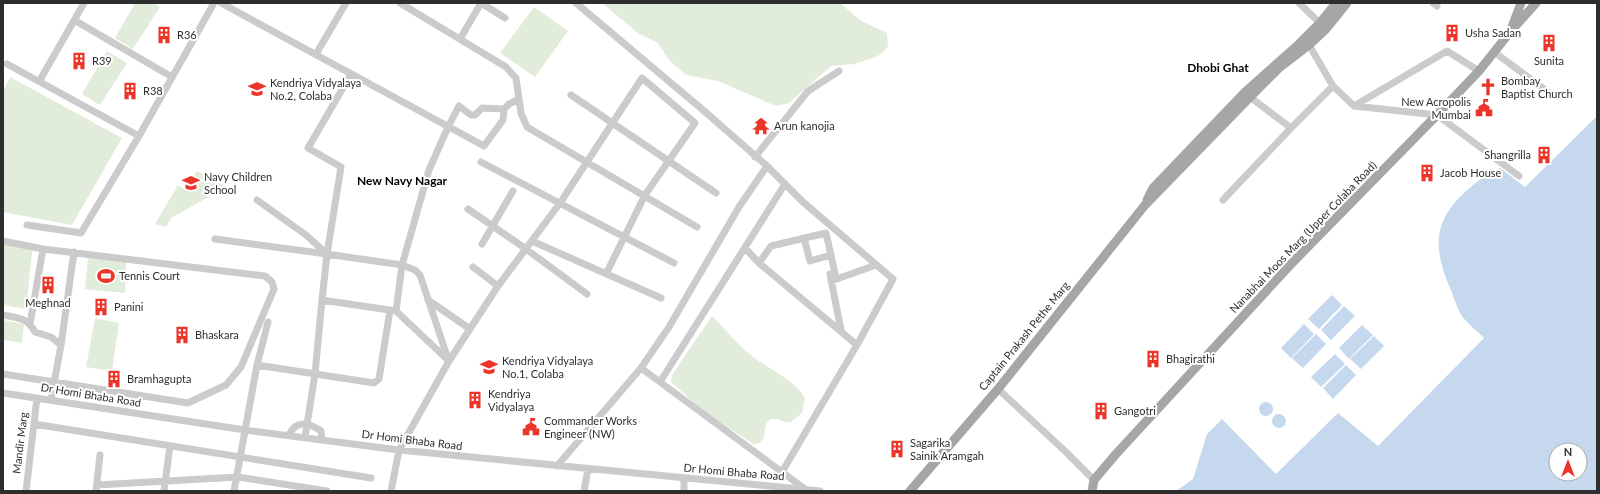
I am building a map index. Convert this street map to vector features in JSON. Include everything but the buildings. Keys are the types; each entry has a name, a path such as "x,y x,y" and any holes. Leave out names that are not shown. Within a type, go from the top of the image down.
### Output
{"main road":[{"name":"Captain Prakash Pethe Marg","path":"910,491 998,389 1145,205 1250,97 1280,68 1309,45 1323,26 1336,3"},
{"name":"Captain Prakash Pethe Marg","path":"1145,205 1153,188 1244,93 1272,66 1323,26 1347,3"},
{"path":"1510,32 1521,3"},
{"name":"Nanabhai Moos Marg (Upper Colaba Road)","path":"1094,480 1196,366 1293,262 1437,116 1479,71 1510,32 1536,3"},
{"name":"Captain Prakash Pethe Marg","path":"905,491 919,479"},
{"path":"1092,491 1094,480"}],"street":[{"path":"40,80 84,3"},
{"path":"27,225 81,233 139,136 214,3"},
{"path":"221,3 484,146 503,120 504,109"},
{"path":"316,54 346,3"},
{"path":"400,3 506,67 516,78 521,114 527,127 645,195 697,227"},
{"path":"460,39 481,3 505,18"},
{"path":"576,3 767,166 803,202 893,279 857,345 782,472"},
{"path":"1299,3 1323,26"},
{"path":"74,20 172,76"},
{"path":"1309,45 1333,86 1354,106 1437,116 1518,176"},
{"path":"1354,106 1447,51 1479,71"},
{"path":"1494,52 1548,92"},
{"path":"8,64 40,80 139,136"},
{"path":"755,156 808,91 839,71"},
{"path":"305,437 315,374 327,254 341,167 308,148 351,74"},
{"path":"391,491 399,450 449,361 498,286 560,203 642,78 695,123 645,195 606,274"},
{"path":"1223,200 1290,128 1333,86"},
{"path":"571,95 716,193"},
{"path":"1250,97 1290,128"},
{"path":"257,365 370,383 376,382 378,379 402,265 429,170 448,126 460,106 470,114 475,115 482,108 504,109 519,99"},
{"path":"481,162 674,263"},
{"path":"557,466 641,368 669,327 739,207 767,166"},
{"path":"660,382 785,184"},
{"path":"482,244 513,191"},
{"path":"257,200 306,235 327,254"},
{"path":"468,209 493,225 587,294"},
{"path":"759,263 771,246 826,233 835,273 830,274 841,330"},
{"path":"804,238 810,261 831,255"},
{"path":"215,240 402,265 415,270 420,275 449,361"},
{"path":"3,241 43,248 265,276 272,282 274,289 241,367 226,385 188,403 3,374"},
{"path":"532,241 661,298"},
{"path":"30,324 43,248"},
{"path":"745,248 759,263 841,330 857,345"},
{"path":"51,400 61,345 74,252"},
{"path":"831,280 876,265"},
{"path":"473,267 498,286"},
{"path":"322,300 393,310 449,361"},
{"path":"428,300 470,329"},
{"path":"3,315 24,320 30,324 35,332 51,337 61,345"},
{"path":"234,491 238,477 240,458 257,365 268,322"},
{"path":"641,368 805,489"},
{"path":"998,389 1094,480"},
{"name":"Dr Homi Bhaba Road","path":"3,393 245,430 399,450 820,491"},
{"name":"Mandir Marg","path":"26,491 37,398"},
{"path":"34,424 371,478"},
{"path":"289,435 292,428 300,424 306,424 321,431 322,440"},
{"path":"164,491 170,446"},
{"path":"100,455 96,488 165,480 238,477 327,491"},
{"path":"584,491 588,469"},
{"path":"684,478 684,491"}],"green space":[{"path":"135,3 154,3 160,7 133,49 115,38"},
{"path":"602,3 840,3 860,20 887,33 888,47 878,56 855,64 831,66 789,103 776,106 718,81 686,75 669,60 658,43 639,34"},
{"path":"534,7 568,31 535,77 500,53"},
{"path":"107,51 127,63 100,105 82,94"},
{"path":"10,77 122,138 72,225 3,212 3,91"},
{"path":"197,171 226,187 171,218 166,227 155,224 178,185 186,190"},
{"path":"3,238 33,244 26,309 3,305"},
{"name":"Tennis Court","path":"88,258 126,262 125,293 85,289"},
{"path":"712,316 747,352 786,378 805,398 802,413 791,422 771,419 766,424 764,437 760,443 753,444 702,410 671,382 672,375"},
{"path":"95,318 119,323 112,371 86,367"},
{"path":"3,320 24,324 22,343 3,340"}],"water":[{"path":"1597,116 1597,491 1176,491 1193,479 1207,434 1222,419 1276,474 1338,413 1378,446 1484,338 1460,313 1441,262 1439,238 1441,227 1453,205 1472,186 1485,176 1500,168 1525,187"},
{"path":"1332,295 1342,305 1319,329 1308,319"},
{"path":"1344,306 1355,316 1331,340 1321,330"},
{"path":"1304,324 1314,334 1291,358 1281,348"},
{"path":"1362,325 1373,335 1349,359 1339,348"},
{"path":"1316,334 1326,344 1303,368 1292,358"},
{"path":"1374,336 1384,346 1361,369 1350,359"},
{"path":"1335,354 1345,364 1321,387 1311,377"},
{"path":"1346,365 1356,375 1333,399 1323,388"},
{"path":"1266,402 1271,404 1273,409 1271,414 1266,416 1261,414 1259,409 1261,404"},
{"path":"1279,414 1284,416 1286,421 1284,426 1279,428 1274,426 1272,421 1274,416"}],"place":[{"name":"Usha Sadan","path":"1452,33"},
{"name":"R36","path":"164,35"},
{"name":"Sunita","path":"1549,43"},
{"name":"R39","path":"79,61"},
{"name":"Bombay Baptist Church","path":"1488,87"},
{"name":"Kendriya Vidyalaya No.2, Colaba","path":"257,89"},
{"name":"R38","path":"130,91"},
{"name":"New Acropolis Mumbai","path":"1484,108"},
{"name":"Arun kanojia","path":"761,126"},
{"name":"Shangrilla","path":"1544,155"},
{"name":"Jacob House","path":"1427,173"},
{"name":"Navy Children School","path":"191,183"},
{"name":"Tennis Court","path":"106,276"},
{"name":"Meghnad","path":"48,285"},
{"name":"Panini","path":"101,307"},
{"name":"Bhaskara","path":"182,335"},
{"name":"Bhagirathi","path":"1153,359"},
{"name":"Kendriya Vidyalaya No.1, Colaba","path":"489,367"},
{"name":"Bramhagupta","path":"114,379"},
{"name":"Kendriya Vidyalaya","path":"475,400"},
{"name":"Gangotri","path":"1101,411"},
{"name":"Commander Works Engineer (NW)","path":"531,427"},
{"name":"Sagarika Sainik Aramgah","path":"897,449"}],"district":[{"name":"Dhobi Ghat","path":"1218,68"},
{"name":"New Navy Nagar","path":"402,181"}]}
